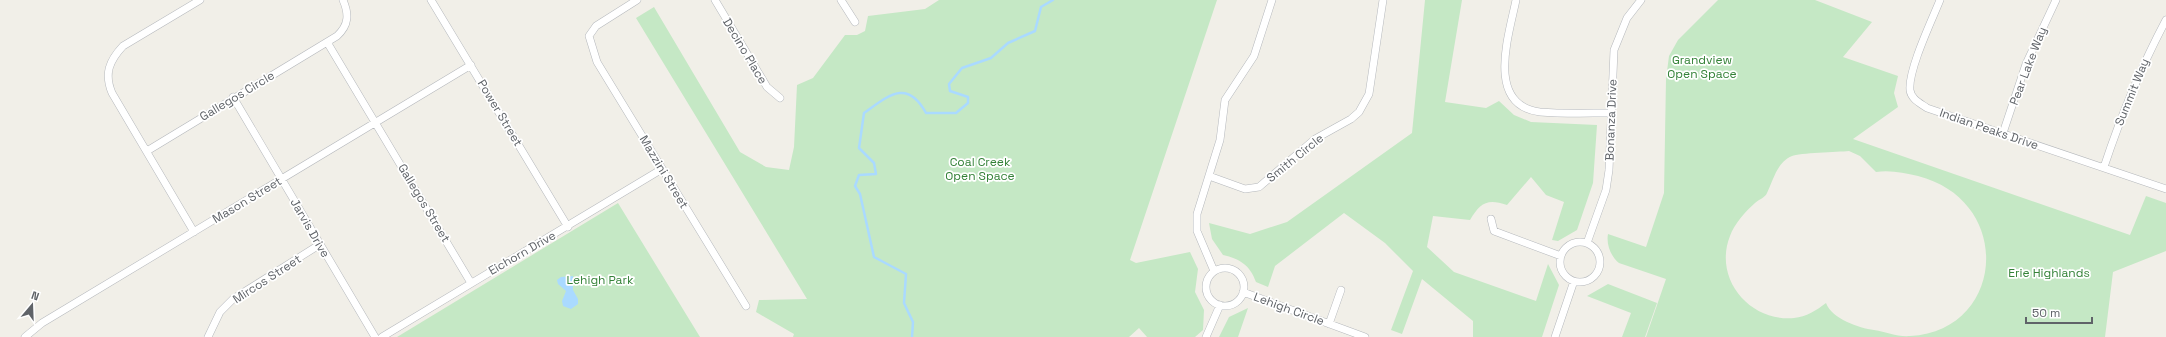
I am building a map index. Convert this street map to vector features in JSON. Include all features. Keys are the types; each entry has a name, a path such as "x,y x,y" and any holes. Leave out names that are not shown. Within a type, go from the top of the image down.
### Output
{"street":[{"path":"194,232 112,93 108,82 107,71 113,56 123,46 200,0"},
{"name":"Gallegos Circle","path":"147,151 233,97 345,30 347,10 342,0"},
{"name":"Power Street","path":"431,0 568,227"},
{"name":"Mazzini Street","path":"637,0 596,26 588,36 597,62 746,306"},
{"name":"Decino Place","path":"715,0 767,87 780,98"},
{"path":"841,0 855,22"},
{"path":"1214,271 1197,231 1197,214 1220,140 1225,100 1254,56 1272,0"},
{"name":"Smith Circle","path":"1209,176 1245,189 1259,187 1315,138 1351,119 1359,112 1369,94 1382,0"},
{"path":"1516,0 1504,63 1506,83 1517,102 1524,107 1539,112 1611,113"},
{"name":"Bonanza Drive","path":"1587,243 1606,190 1609,170 1614,50 1627,18 1641,0"},
{"name":"Indian Peaks Drive","path":"1940,0 1912,76 1910,91 1915,100 1927,108 2166,189"},
{"name":"Pear Lake Way","path":"2003,133 2026,64 2056,0"},
{"name":"Summit Way","path":"2104,167 2147,55 2166,20"},
{"path":"327,42 376,123"},
{"name":"Mason Street","path":"26,337 42,323 471,65"},
{"name":"Jarvis Drive","path":"233,97 319,245 375,337"},
{"name":"Gallegos Street","path":"376,123 471,283"},
{"name":"Eichorn Drive","path":"382,337 568,227 662,169"},
{"path":"1491,219 1494,231 1561,256"},
{"path":"1579,242 1587,243 1597,251 1600,264 1598,270 1588,280 1574,281 1564,274 1561,268 1561,256 1565,249 1571,244 1579,242"},
{"name":"Mircos Street","path":"208,337 220,312 233,299 319,245"},
{"path":"1227,268 1239,274 1242,279 1243,292 1237,302 1226,306 1220,305 1210,298 1206,287 1207,281 1214,271 1227,268"},
{"path":"1555,337 1574,281"},
{"path":"1341,290 1332,325 1365,337"},
{"name":"Lehigh Circle","path":"1243,292 1332,325"},
{"path":"1206,337 1220,305"}],"green space":[{"name":"Coal Creek Open Space","path":"939,0 1217,0 1130,260 1136,263 1190,252 1198,269 1195,292 1204,310 1203,330 1195,337 1147,337 1139,328 1129,337 793,337 794,334 756,312 759,300 807,299 636,18 654,7 740,152 766,167 789,170 794,147 797,85 813,78 845,35 857,35 865,31 868,16 925,9"},
{"path":"1425,0 1462,0 1445,102 1486,108 1499,101 1514,115 1531,122 1597,125 1593,183 1577,230 1558,241 1552,240 1564,202 1546,195 1531,177 1507,205 1489,202 1481,206 1470,220 1433,216 1427,247 1454,272 1536,301 1548,264 1559,285 1542,337 1473,337 1473,321 1422,279 1402,334 1391,330 1413,271 1385,243 1344,213 1275,266 1268,287 1256,282 1251,271 1244,264 1223,255 1212,239 1209,223 1250,234 1287,222 1412,133"},
{"path":"1718,0 1815,0 1872,22 1843,57 1898,76 1894,93 1898,107 1853,139 2130,235 2146,196 2166,203 2166,251 2113,272 2105,337 1646,337 1666,279 1619,263 1611,254 1608,246 1608,234 1646,247 1664,193 1666,79 1669,56 1678,40","holes":["1849,151 1860,156 1876,172 1882,171 1918,176 1949,190 1971,211 1983,236 1986,264 1980,290 1965,312 1942,329 1910,336 1896,335 1868,329 1854,325 1840,318 1829,309 1826,303 1807,315 1794,318 1778,317 1763,313 1750,305 1739,295 1731,282 1727,268 1726,252 1732,231 1737,222 1748,210 1766,195 1776,172 1787,159 1792,156 1810,153"]},
{"name":"Lehigh Park","path":"618,203 700,337 397,337"},
{"path":"1608,284 1657,303 1645,337 1622,337 1631,313 1587,296"},
{"path":"1248,308 1238,337 1219,337 1229,317"}],"water":[{"path":"573,276 573,290 578,299 578,304 571,309 563,306 562,301 566,291 558,284 557,280 561,277"}],"waterway":[{"path":"912,337 913,322 904,303 906,274 874,257 860,194 855,186 859,175 876,174 874,163 859,148 864,113 889,96 904,93 912,96 919,102 926,113 956,113 968,103 968,97 950,91 949,84 962,68 991,58 1008,43 1035,31 1041,7 1053,0"}],"park label":[{"name":"Grandview Open Space","path":"1702,67"},
{"name":"Erie Highlands","path":"2049,273"}]}
